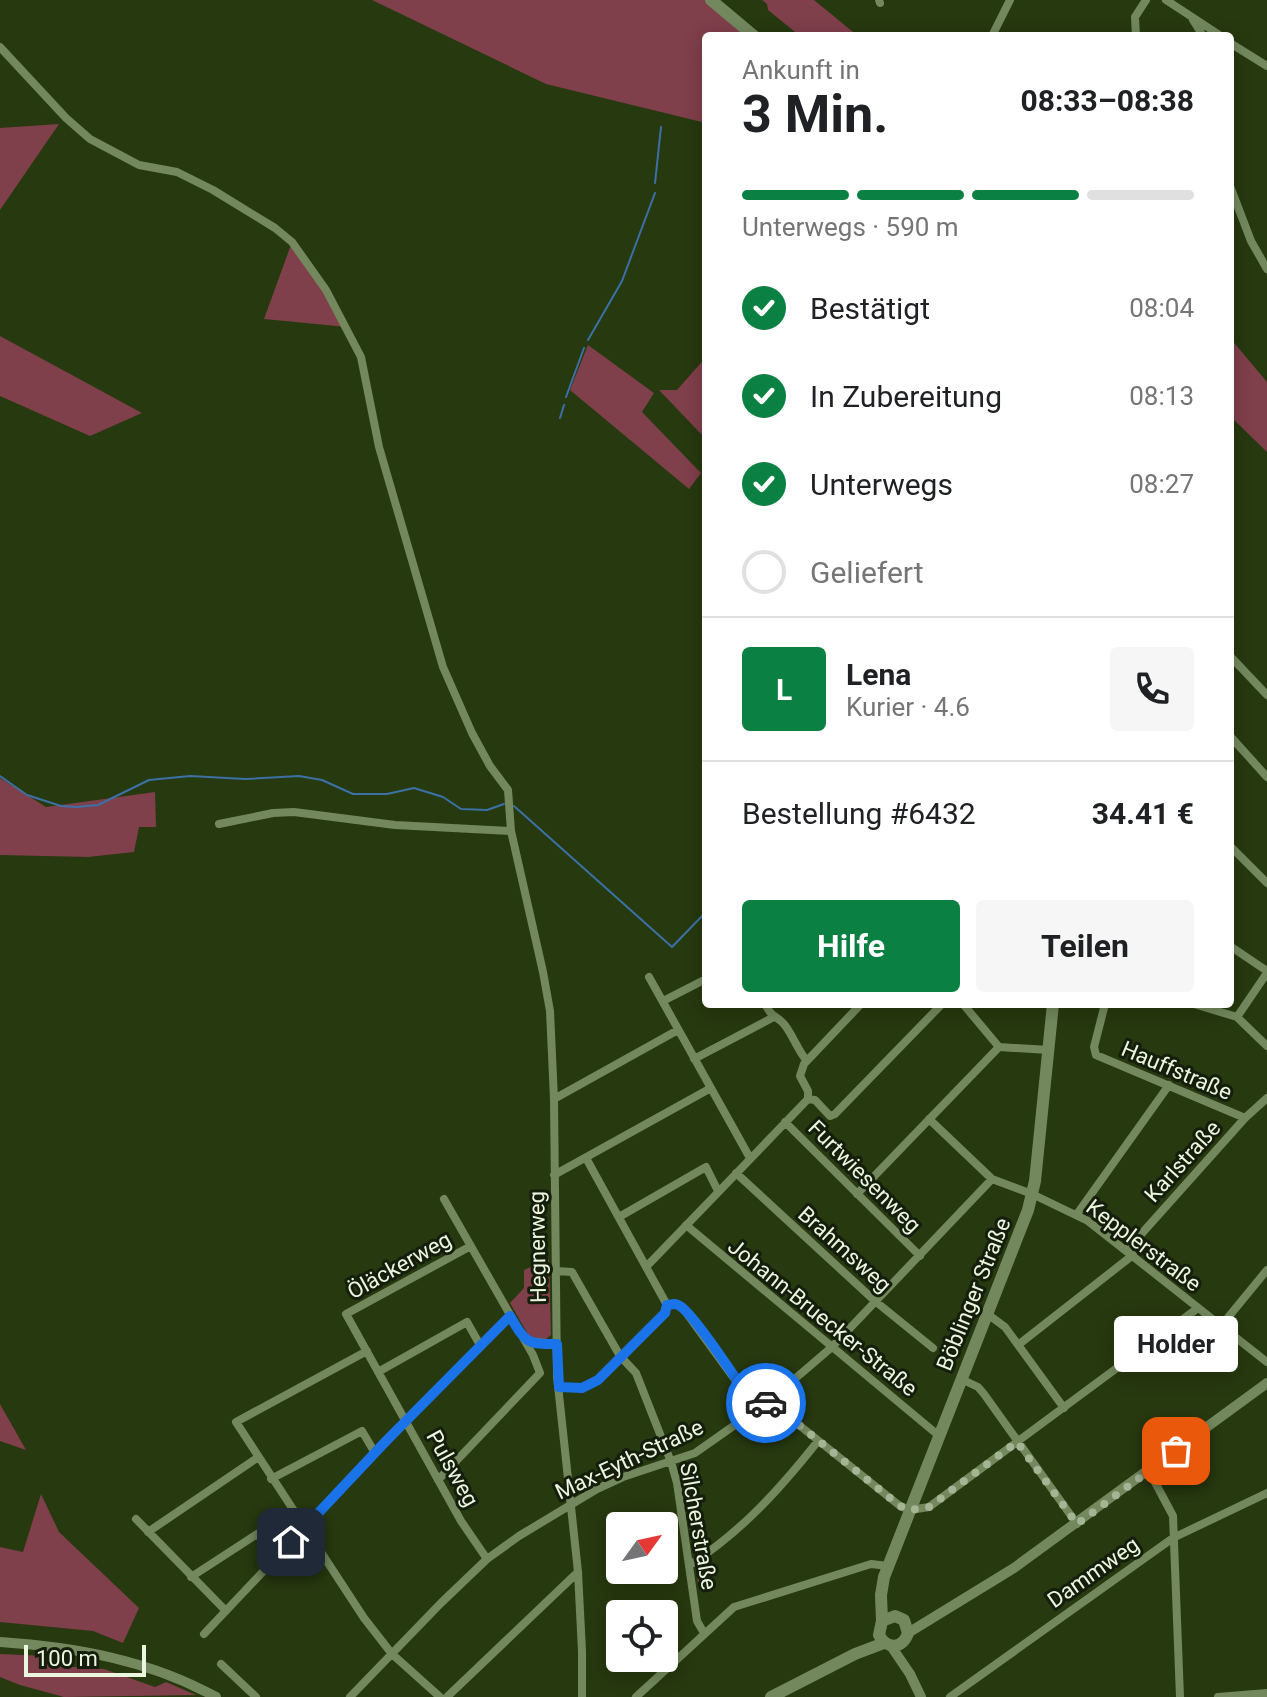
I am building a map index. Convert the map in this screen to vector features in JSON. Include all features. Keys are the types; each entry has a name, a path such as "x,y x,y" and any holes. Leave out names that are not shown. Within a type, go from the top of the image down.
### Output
{"main road":[{"path":"711,0 749,32"},
{"name":"Böblinger Straße","path":"895,1637 883,1587 888,1566 1032,1194 1053,1008"},
{"path":"771,1697 895,1637 888,1618"}],"street":[{"path":"994,32 1010,0"},
{"path":"1136,32 1135,17 1146,0"},
{"path":"1166,0 1215,32"},
{"path":"1190,16 1200,32"},
{"path":"1234,45 1267,66"},
{"name":"Hegnerweg","path":"0,47 66,118 90,139 139,165 177,172 236,203 292,242 326,290 361,357 379,447 443,667 490,766 508,790 511,831 550,1011 559,1387 578,1572 582,1697"},
{"path":"1234,196 1251,241 1267,269"},
{"path":"1234,660 1267,695"},
{"path":"1234,740 1267,777"},
{"path":"219,824 294,812 395,825 511,831"},
{"path":"1234,850 1267,883"},
{"path":"1234,949 1267,972 1237,1017"},
{"path":"649,977 750,1158"},
{"path":"663,1001 702,981"},
{"path":"767,1008 772,1018 783,1023 797,1050 807,1061"},
{"path":"647,1266 808,1099 808,1091 800,1076 807,1061 857,1008"},
{"path":"808,1099 815,1100 830,1116 835,1114 938,1008"},
{"path":"966,1008 999,1047 1049,1050"},
{"name":"Hauffstraße","path":"1104,1008 1094,1047 1096,1055 1245,1118"},
{"path":"1207,1008 1237,1017 1267,1046"},
{"path":"694,1059 772,1018"},
{"path":"554,1099 678,1030"},
{"path":"857,1194 999,1047"},
{"path":"1077,1214 1169,1085"},
{"path":"554,1175 711,1088"},
{"name":"Karlstraße","path":"1018,1345 1130,1252 1245,1118 1267,1098"},
{"path":"929,1119 992,1179 1032,1194"},
{"name":"Furtwiesenweg","path":"785,1122 920,1256"},
{"path":"559,1387 582,1388 598,1380 665,1313 667,1305 586,1158"},
{"path":"619,1217 706,1167 718,1191"},
{"name":"Brahmsweg","path":"736,1173 875,1301 933,1348"},
{"name":"Max-Eyth-Straße","path":"350,1697 487,1559 572,1502 623,1477 695,1453 769,1401 832,1347 992,1179"},
{"name":"Kepplerstraße","path":"1032,1194 1077,1214 1130,1252 1267,1362"},
{"name":"Öläckerweg","path":"438,1480 538,1376 539,1368 444,1199"},
{"name":"Johann-Bruecker-Straße","path":"686,1225 938,1435"},
{"name":"Öläckerweg","path":"346,1314 469,1247"},
{"path":"1221,1326 1267,1270"},
{"name":"Silcherstraße","path":"556,1271 572,1272 620,1356 636,1373 671,1462 697,1621 704,1633"},
{"path":"667,1305 682,1307 757,1410"},
{"path":"769,1401 900,1506 910,1510 929,1507 1198,1308"},
{"path":"986,1313 1001,1322 1064,1408"},
{"name":"Pulsweg","path":"346,1314 461,1521 487,1559"},
{"path":"204,1634 406,1420 510,1316"},
{"path":"378,1372 467,1322 480,1345"},
{"path":"525,1341 557,1344"},
{"path":"367,1351 236,1422 360,1612 392,1654 440,1697"},
{"path":"961,1379 978,1387 1077,1524"},
{"path":"921,1697 895,1637 952,1607 1014,1568 1267,1383"},
{"path":"271,1479 362,1431 375,1453"},
{"path":"690,1565 722,1544 756,1514 818,1441"},
{"path":"148,1532 257,1458"},
{"path":"1149,1471 1173,1516 1180,1697"},
{"name":"Dammweg","path":"950,1697 1173,1538 1267,1493"},
{"path":"136,1519 226,1611"},
{"path":"191,1577 257,1534 277,1557"},
{"path":"636,1697 734,1607 871,1564 888,1566"},
{"path":"447,1697 578,1572"},
{"path":"0,1642 91,1652 177,1678 216,1697"},
{"path":"221,1664 256,1697"},
{"path":"1218,1697 1267,1693"}],"shaded area":[{"path":"372,0 711,0 747,32 702,32 702,122 546,84"},
{"path":"762,0 814,0 853,32 795,32 768,10"},
{"path":"59,124 0,210 0,128"},
{"path":"292,242 347,327 264,319"},
{"path":"0,336 142,413 90,436 0,396"},
{"path":"1234,343 1267,382 1267,452 1234,420"},
{"path":"588,345 654,393 642,412 701,473 689,489 570,390"},
{"path":"702,362 702,435 659,390 677,390"},
{"path":"0,778 46,807 155,792 156,827 139,827 134,852 88,857 0,855"},
{"path":"549,1259 551,1335 546,1339 530,1338 510,1303 524,1288 524,1270"},
{"path":"0,1404 26,1450 0,1441"},
{"path":"41,1494 59,1532 139,1608 123,1643 93,1631 0,1622 0,1547 23,1552"},
{"path":"705,1558 715,1576 698,1582 695,1566"},
{"path":"0,1654 46,1656 57,1666 104,1669 155,1687 166,1682 196,1695 64,1697 0,1677"}],"waterway":[{"path":"655,183 661,127"},
{"path":"588,340 622,281 655,193"},
{"path":"566,397 584,348"},
{"path":"560,418 564,405"},
{"path":"0,776 27,795 61,806 76,807 98,805 149,780 190,776 245,779 299,776 322,780 353,794 387,794 414,788 443,797 461,809 487,810 504,804"},
{"path":"514,806 672,947 702,916"}],"way so far":[{"path":"766,1403 769,1401 900,1506 910,1510 929,1507 1017,1442 1077,1524 1176,1451"}],"place":[{"name":"Holder","path":"1176,1451"}],"route":[{"path":"291,1542 510,1316 525,1341 557,1344 559,1387 582,1388 598,1380 665,1313 667,1305 676,1304 682,1307 757,1410 766,1403"}]}
